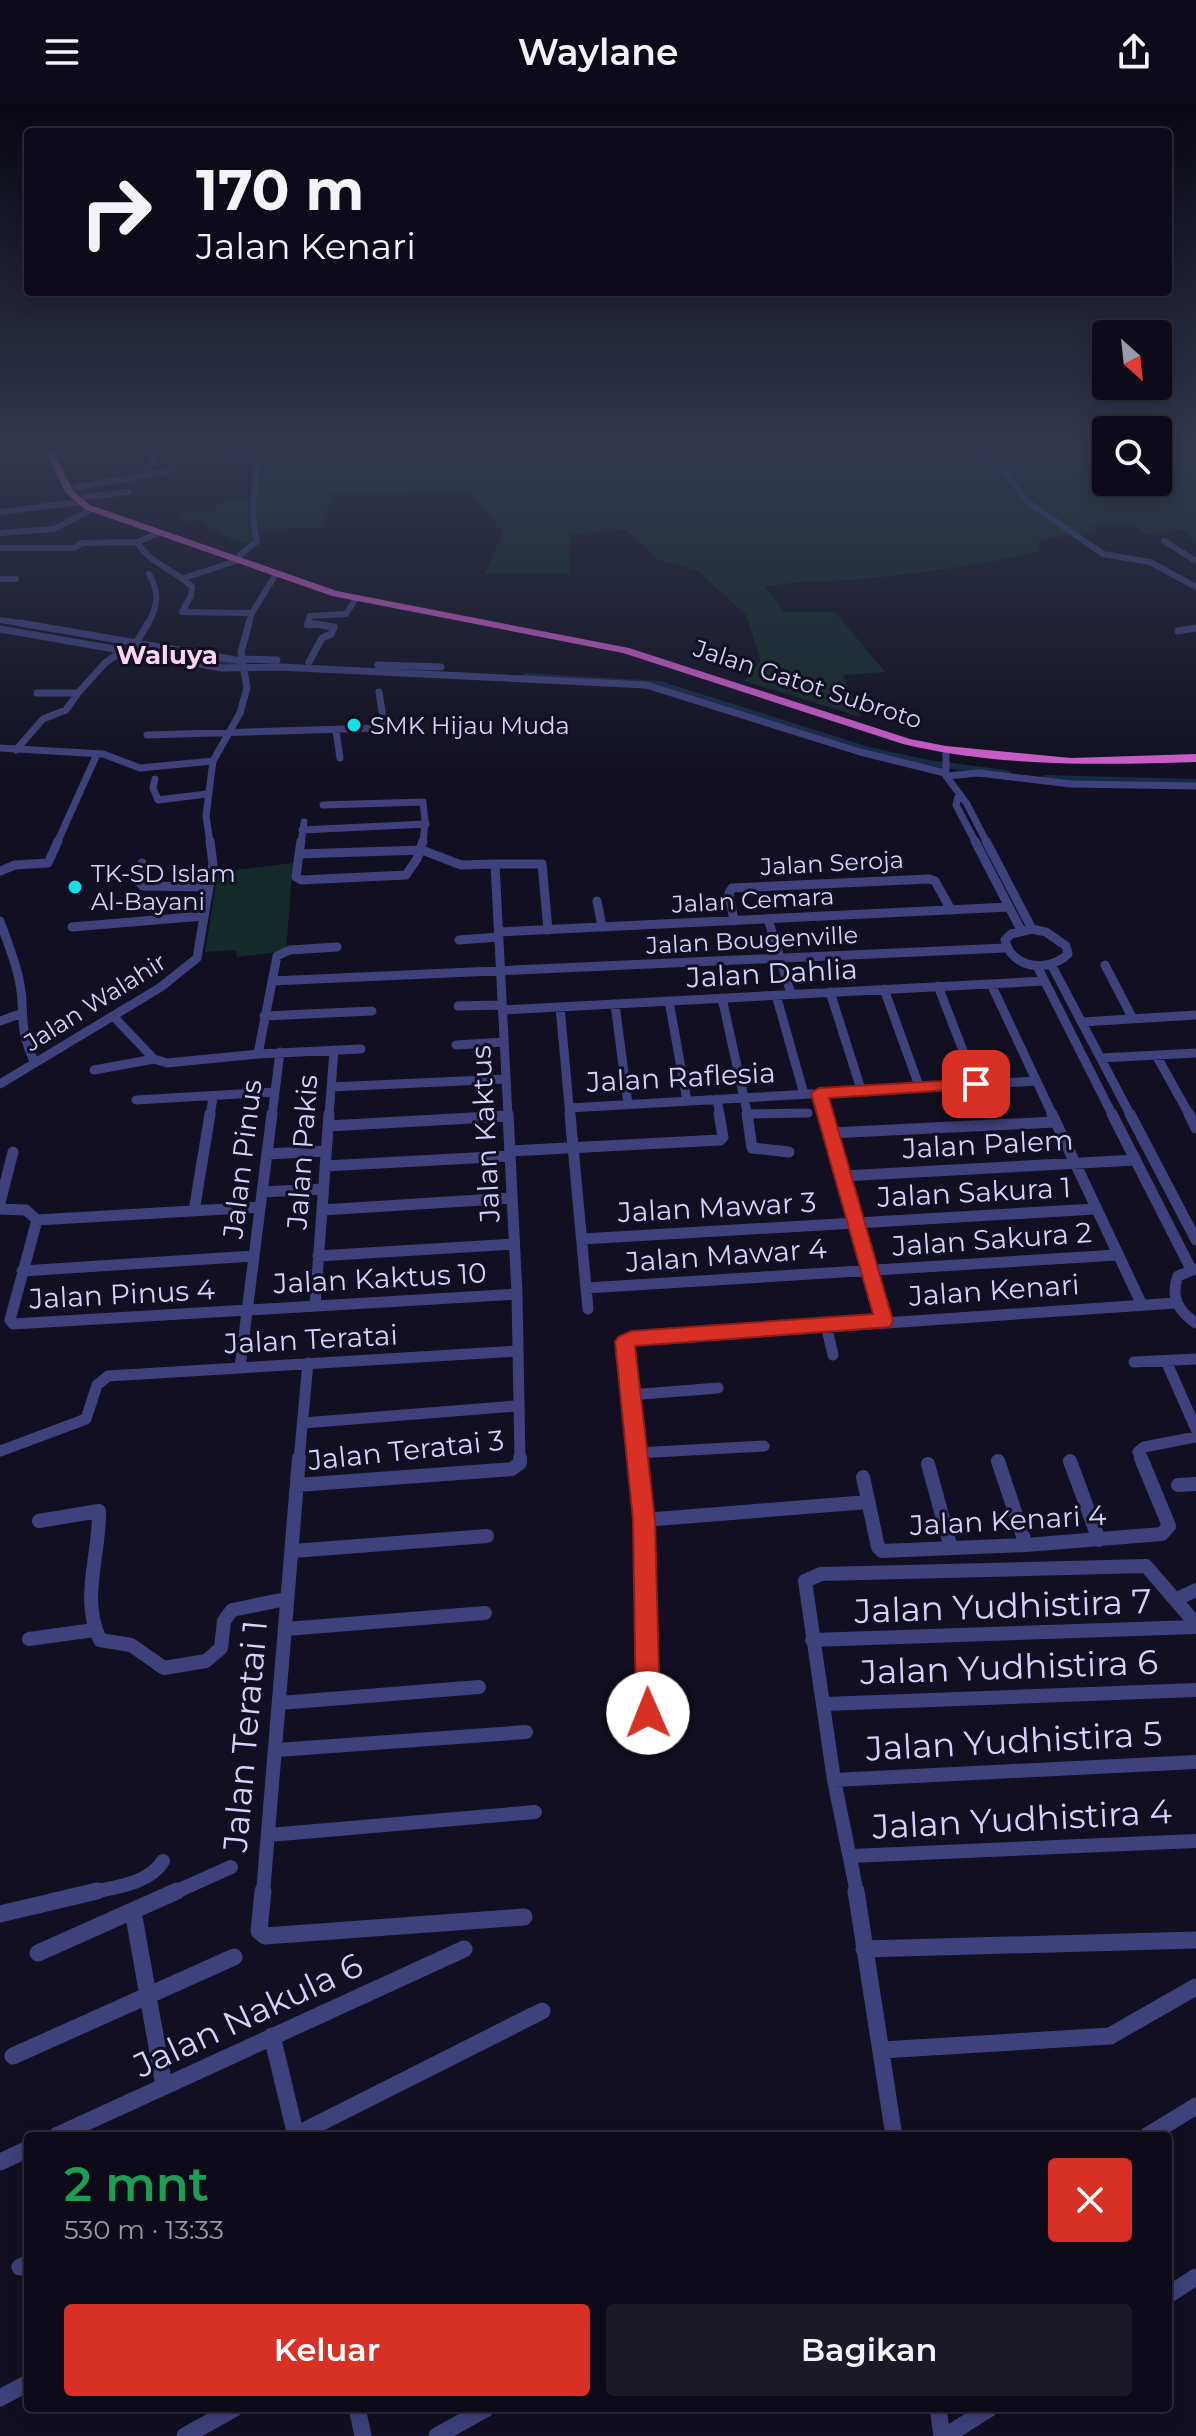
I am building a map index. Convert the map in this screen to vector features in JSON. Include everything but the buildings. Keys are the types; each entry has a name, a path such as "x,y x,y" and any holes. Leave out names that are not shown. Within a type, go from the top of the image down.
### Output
{"highway":[{"path":"244,560 276,574 355,600 412,608"},
{"path":"246,560 412,608"},
{"name":"Jalan Gatot Subroto","path":"412,608 618,643 717,672 889,730 951,744 1070,756 1196,751"},
{"name":"Jalan Gatot Subroto","path":"412,608 613,647 946,755 1071,762 1196,758"}],"street":[{"path":"151,560 184,578 192,587 191,596 182,612 252,613"},
{"path":"184,578 235,560"},
{"path":"1137,560 1192,580 1196,587"},
{"path":"16,750 43,718 52,711 66,710 105,663 128,647 160,600 159,587 149,574"},
{"name":"Jalan Walahir","path":"0,1084 191,965 199,950 213,850 206,816 213,761 244,699 247,685 242,644 252,613 276,574"},
{"path":"0,579 16,579"},
{"path":"309,662 322,638 331,634 334,627 307,625 310,616 346,614 355,600"},
{"path":"0,620 128,647 162,658 646,685 860,752 945,773 979,773 1071,784 1196,786"},
{"path":"1178,631 1196,628"},
{"path":"0,629 244,664"},
{"path":"157,668 162,658"},
{"path":"280,664 309,662 322,666 451,668"},
{"path":"147,735 336,731 383,727 379,692"},
{"path":"37,693 78,693"},
{"path":"336,731 340,758"},
{"path":"0,748 114,756 140,768 213,761"},
{"path":"0,871 15,865 48,863 97,754"},
{"path":"946,755 945,773 958,796 968,806 1032,929"},
{"path":"155,779 153,788 158,800 207,794"},
{"path":"958,796 956,805 1021,930"},
{"path":"323,805 420,801 424,803 426,824 422,850 403,875 301,880 296,877 303,826 426,824"},
{"path":"299,854 422,850 461,865 538,862 542,864 548,930"},
{"path":"142,863 138,881 143,886 209,887"},
{"name":"Jalan Kaktus","path":"495,864 517,1294 516,1406 520,1463"},
{"name":"Jalan Seroja","path":"734,921 730,889 748,887 929,879 935,881 951,910"},
{"path":"597,901 602,927"},
{"name":"Jalan Cemara","path":"459,940 548,930 1009,907"},
{"path":"72,927 203,916"},
{"path":"768,919 791,994"},
{"path":"0,921 15,964 22,1003 23,1038 35,1063"},
{"path":"1032,929 1058,938 1066,946 1068,954 1063,961 1052,966 1023,963 1005,948 1005,940 1021,930 1032,929"},
{"path":"258,1054 277,956 290,950 337,947"},
{"name":"Jalan Bougenville","path":"272,981 1005,948"},
{"path":"1105,965 1133,1019"},
{"path":"1037,966 1194,1269 1178,1276 1172,1288 1175,1303 1196,1323"},
{"path":"1052,966 1196,1240"},
{"name":"Jalan Dahlia","path":"458,1006 560,1007 1044,981"},
{"path":"991,984 1142,1305"},
{"path":"938,986 974,1079"},
{"path":"884,989 918,1083"},
{"path":"830,992 860,1086"},
{"path":"776,995 804,1094"},
{"path":"722,998 745,1098 753,1149 789,1152"},
{"path":"669,1001 687,1101"},
{"path":"615,1004 628,1104"},
{"path":"560,1007 588,1309"},
{"path":"264,1016 372,1011"},
{"path":"0,1021 20,1014"},
{"path":"1082,1022 1196,1015"},
{"path":"113,1016 154,1059"},
{"path":"456,1045 504,1042"},
{"path":"94,1070 154,1059 167,1063 280,1052 361,1049"},
{"name":"Jalan Pakis","path":"315,1306 334,1050"},
{"name":"Jalan Pinus","path":"240,1367 280,1052"},
{"path":"1101,1058 1196,1053"},
{"path":"1156,1055 1196,1128"},
{"path":"331,1087 506,1079"},
{"name":"Jalan Raflesia","path":"569,1108 1036,1081"},
{"path":"136,1100 275,1092"},
{"path":"819,1093 884,1321"},
{"path":"194,1211 213,1097"},
{"path":"325,1166 720,1140 723,1137 717,1099"},
{"path":"748,1114 808,1113"},
{"path":"328,1126 508,1116"},
{"path":"831,1133 1055,1122"},
{"path":"267,1154 326,1151"},
{"path":"0,1203 13,1152"},
{"name":"Jalan Palem","path":"843,1176 1136,1160"},
{"path":"262,1192 323,1189"},
{"path":"322,1210 512,1198"},
{"path":"0,1209 23,1209 31,1212 37,1220 260,1207"},
{"name":"Jalan Sakura 1","path":"856,1223 1095,1209"},
{"name":"Jalan Pinus 4","path":"37,1220 10,1320 13,1324 247,1310"},
{"name":"Jalan Mawar 3","path":"582,1239 856,1223"},
{"path":"318,1256 514,1244"},
{"name":"Jalan Sakura 2","path":"869,1270 1117,1255"},
{"path":"22,1271 254,1256"},
{"name":"Jalan Mawar 4","path":"586,1288 869,1270"},
{"name":"Jalan Kaktus 10","path":"247,1310 517,1294"},
{"name":"Jalan Kenari","path":"630,1395 626,1341 1175,1303"},
{"path":"826,1325 833,1355"},
{"name":"Jalan Teratai","path":"0,1451 86,1419 97,1385 108,1376 517,1351"},
{"path":"1134,1362 1196,1359"},
{"path":"1166,1361 1196,1429"},
{"name":"Jalan Teratai 1","path":"308,1363 293,1551 286,1599 277,1750 257,1927 265,1936 524,1917"},
{"path":"648,1713 644,1520 630,1395 718,1388"},
{"path":"303,1423 516,1406"},
{"name":"Jalan Kenari 4","path":"644,1520 868,1502 878,1547 882,1551 1026,1545 1167,1532 1169,1526 1138,1452 1144,1447 1196,1437"},
{"path":"637,1453 764,1446"},
{"path":"998,1461 1026,1545"},
{"path":"1070,1461 1099,1540"},
{"name":"Jalan Teratai 3","path":"297,1485 512,1469 520,1463"},
{"path":"928,1464 951,1548"},
{"path":"863,1477 868,1502"},
{"path":"1178,1485 1196,1484"},
{"path":"39,1521 99,1511 90,1602 94,1630 100,1640 131,1645 158,1667 168,1668 213,1657 221,1648 224,1621 232,1610 286,1599"},
{"path":"293,1551 487,1536"},
{"path":"893,2132 851,1856 834,1780 803,1585 808,1578 821,1574 1143,1566 1150,1568 1196,1626"},
{"name":"Jalan Yudhistira 7","path":"1177,1599 1196,1590"},
{"path":"286,1629 485,1613"},
{"name":"Jalan Yudhistira 7","path":"812,1640 1196,1626"},
{"path":"29,1639 94,1630"},
{"path":"280,1703 479,1687"},
{"name":"Jalan Yudhistira 6","path":"824,1704 1196,1690"},
{"path":"277,1750 526,1732"},
{"name":"Jalan Yudhistira 5","path":"834,1780 1196,1762"},
{"path":"269,1835 535,1812"},
{"name":"Jalan Yudhistira 4","path":"851,1856 1196,1841"},
{"path":"0,1914 135,1882 156,1872 163,1861"},
{"path":"38,1953 231,1867"},
{"path":"133,1911 164,2086"},
{"path":"864,1949 1196,1940"},
{"name":"Jalan Nakula 6","path":"65,2132 464,1949"},
{"path":"13,2056 234,1957"},
{"path":"882,2050 1110,2036 1196,1987"},
{"path":"303,2132 542,2011"},
{"path":"272,2036 294,2132"},
{"path":"1154,2132 1196,2106"},
{"path":"0,2162 24,2151"},
{"path":"1172,2292 1196,2277"},
{"path":"0,2398 24,2385"},
{"path":"185,2436 228,2412"},
{"path":"358,2412 363,2436"},
{"path":"437,2436 480,2412"},
{"path":"939,2412 944,2436 983,2412"}],"green space":[{"path":"491,560 570,560 569,573 485,574"},
{"path":"660,560 1000,560 884,577 765,587 784,612 835,612 885,672 843,675 861,717 744,681 761,661 746,615 698,571"},
{"path":"293,863 286,951 237,957 236,950 205,952 218,872"}],"waterway":[{"path":"115,646 244,665"},
{"path":"525,676 660,684 867,749 928,763 1007,773"},
{"path":"1044,778 1196,782"}],"place":[{"name":"SMK Hijau Muda","path":"354,725"},
{"name":"TK-SD Islam Al-Bayani","path":"75,887"}],"district":[{"name":"Waluya","path":"167,655"}],"route":[{"path":"648,1713 644,1520 625,1342 631,1339 884,1321 819,1093 976,1084"}]}
